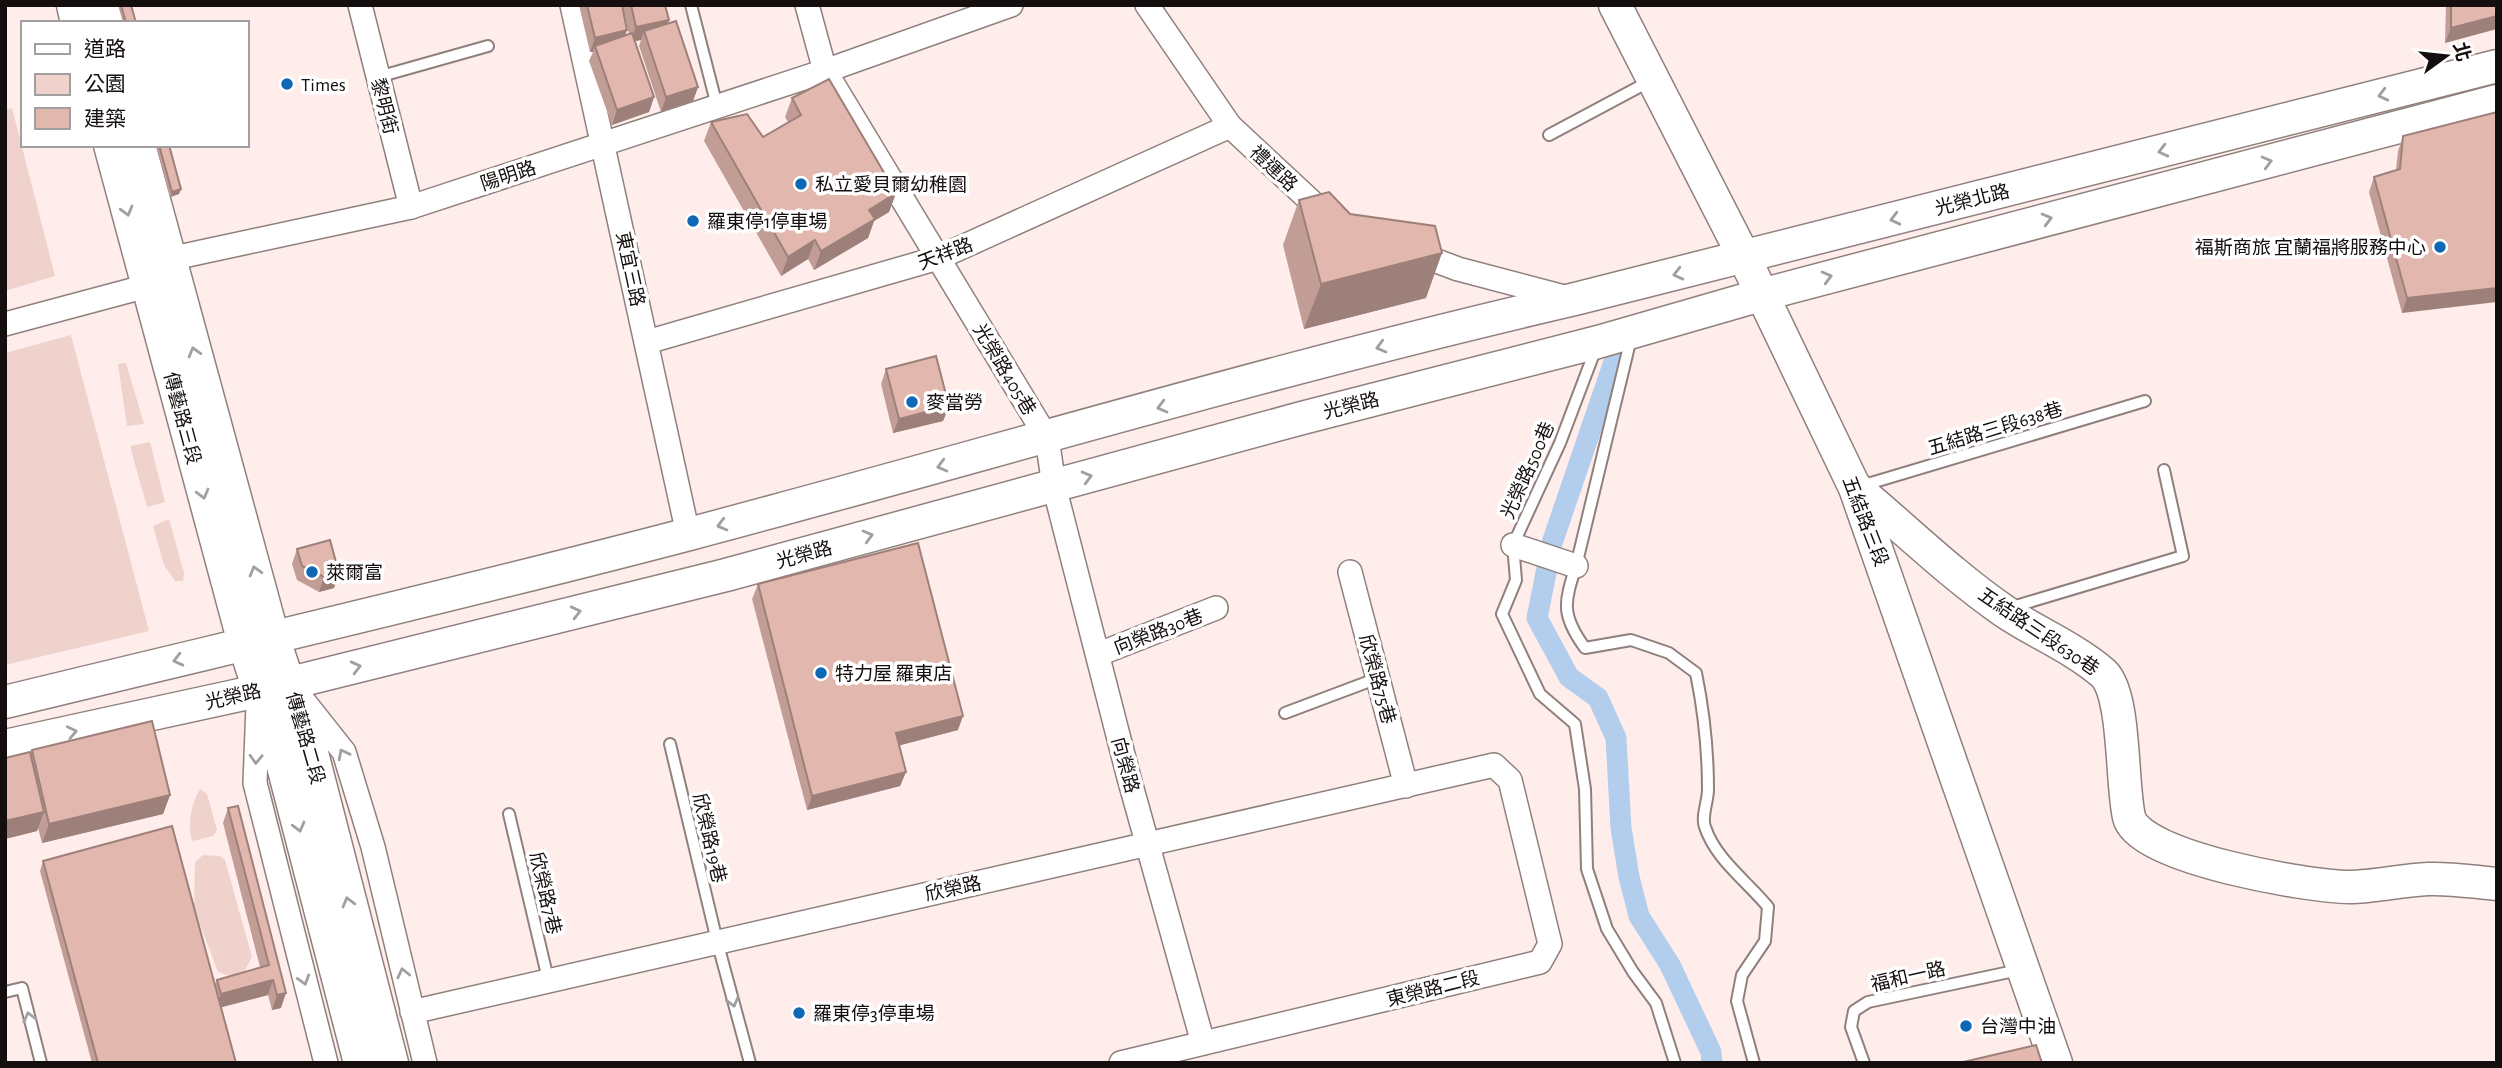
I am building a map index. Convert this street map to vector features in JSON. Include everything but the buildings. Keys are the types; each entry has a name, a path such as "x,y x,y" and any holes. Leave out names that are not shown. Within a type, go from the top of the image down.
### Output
{"street":[{"name":"黎明街","path":"360,5 411,207"},
{"name":"東宜三路","path":"572,5 688,534"},
{"name":"光榮路405巷","path":"807,5 825,71 1047,438 1054,486"},
{"name":"陽明路","path":"169,259 411,207 825,71 970,12 1011,5"},
{"name":"禮運路","path":"1147,5 1230,126 1326,217 1346,226"},
{"name":"五結路三段","path":"1615,5 1744,257 1856,488 2056,1063"},
{"name":"光榮北路","path":"1047,438 1447,329 1744,257 2497,66"},
{"name":"光榮北路","path":"1598,342 1761,295 2497,101"},
{"name":"天祥路","path":"647,342 938,258 1230,126"},
{"name":"傳藝路三段","path":"111,147 147,286 259,640 289,683"},
{"name":"傳藝路三段","path":"140,147 169,259 259,640 258,691"},
{"path":"1389,243 1458,269 1575,299"},
{"path":"5,324 147,286 169,259"},
{"name":"光榮路","path":"5,746 258,691 726,575 1598,342"},
{"path":"5,702 688,534 1047,438"},
{"name":"向榮路","path":"1054,486 1203,1043"},
{"name":"五結路三段630巷","path":"1856,488 2003,610 2105,674 2116,699 2120,722 2124,794 2130,823 2152,841 2174,852 2289,882 2350,887 2429,879 2497,884"},
{"path":"1513,545 1576,566"},
{"name":"欣榮路75巷","path":"1350,572 1406,786"},
{"name":"向榮路30巷","path":"1099,654 1216,608"},
{"name":"傳藝路二段","path":"289,683 344,752 373,847 425,1063"},
{"name":"傳藝路二段","path":"289,683 312,753 392,1063"},
{"name":"傳藝路二段","path":"258,691 255,783 326,1063"},
{"name":"傳藝路二段","path":"258,691 283,766 360,1063"},
{"name":"欣榮路","path":"412,1012 717,940 1494,765"},
{"name":"東榮路二段","path":"1121,1063 1540,962 1550,944 1510,780 1494,765"}],"lane":[{"path":"691,5 717,106"},
{"path":"378,77 488,46"},
{"path":"1549,135 1652,79"},
{"path":"1632,331 1576,566 1564,602 1573,631 1585,648 1631,640 1669,653 1696,673 1707,727 1708,794 1704,826 1725,863 1753,888 1768,907 1765,941 1742,975 1737,1001 1754,1063"},
{"name":"光榮路500巷","path":"1598,342 1560,443 1513,545 1516,580 1502,614 1540,694 1576,724 1585,789 1587,869 1607,929 1656,1003 1675,1063"},
{"name":"五結路三段638巷","path":"1856,488 2145,401"},
{"path":"2003,610 2183,556 2164,470"},
{"path":"1285,713 1378,678"},
{"name":"欣榮路19巷","path":"670,744 750,1063"},
{"name":"欣榮路7巷","path":"509,814 548,979"},
{"name":"福和一路","path":"1864,1063 1851,1027 1854,1011 1868,1002 2024,969"},
{"path":"5,992 22,988 41,1063"}],"green space":[{"path":"12,108 55,276 5,291 5,110"},
{"path":"71,335 149,631 5,665 5,353"},
{"path":"126,363 144,424 127,426 118,364"},
{"path":"150,442 165,502 147,507 131,446"},
{"path":"169,519 184,573 183,581 175,581 164,565 153,526"},
{"path":"201,789 207,794 217,830 213,836 193,841 190,830 191,814"},
{"path":"203,855 220,856 225,860 252,957 240,980 218,972 194,908 195,862"}],"waterway":[{"path":"1616,356 1552,543 1537,618 1569,677 1598,698 1616,738 1621,828 1639,916 1670,965 1711,1052 1712,1063"}],"place":[{"name":"Times","path":"287,84"},
{"name":"私立愛貝爾幼稚園","path":"801,184"},
{"name":"羅東停1停車場","path":"693,221"},
{"name":"福斯商旅 宜蘭福將服務中心","path":"2440,247"},
{"name":"麥當勞","path":"912,402"},
{"name":"萊爾富","path":"312,572"},
{"name":"特力屋 羅東店","path":"821,673"},
{"name":"羅東停3停車場","path":"799,1013"},
{"name":"台灣中油","path":"1966,1026"}]}
